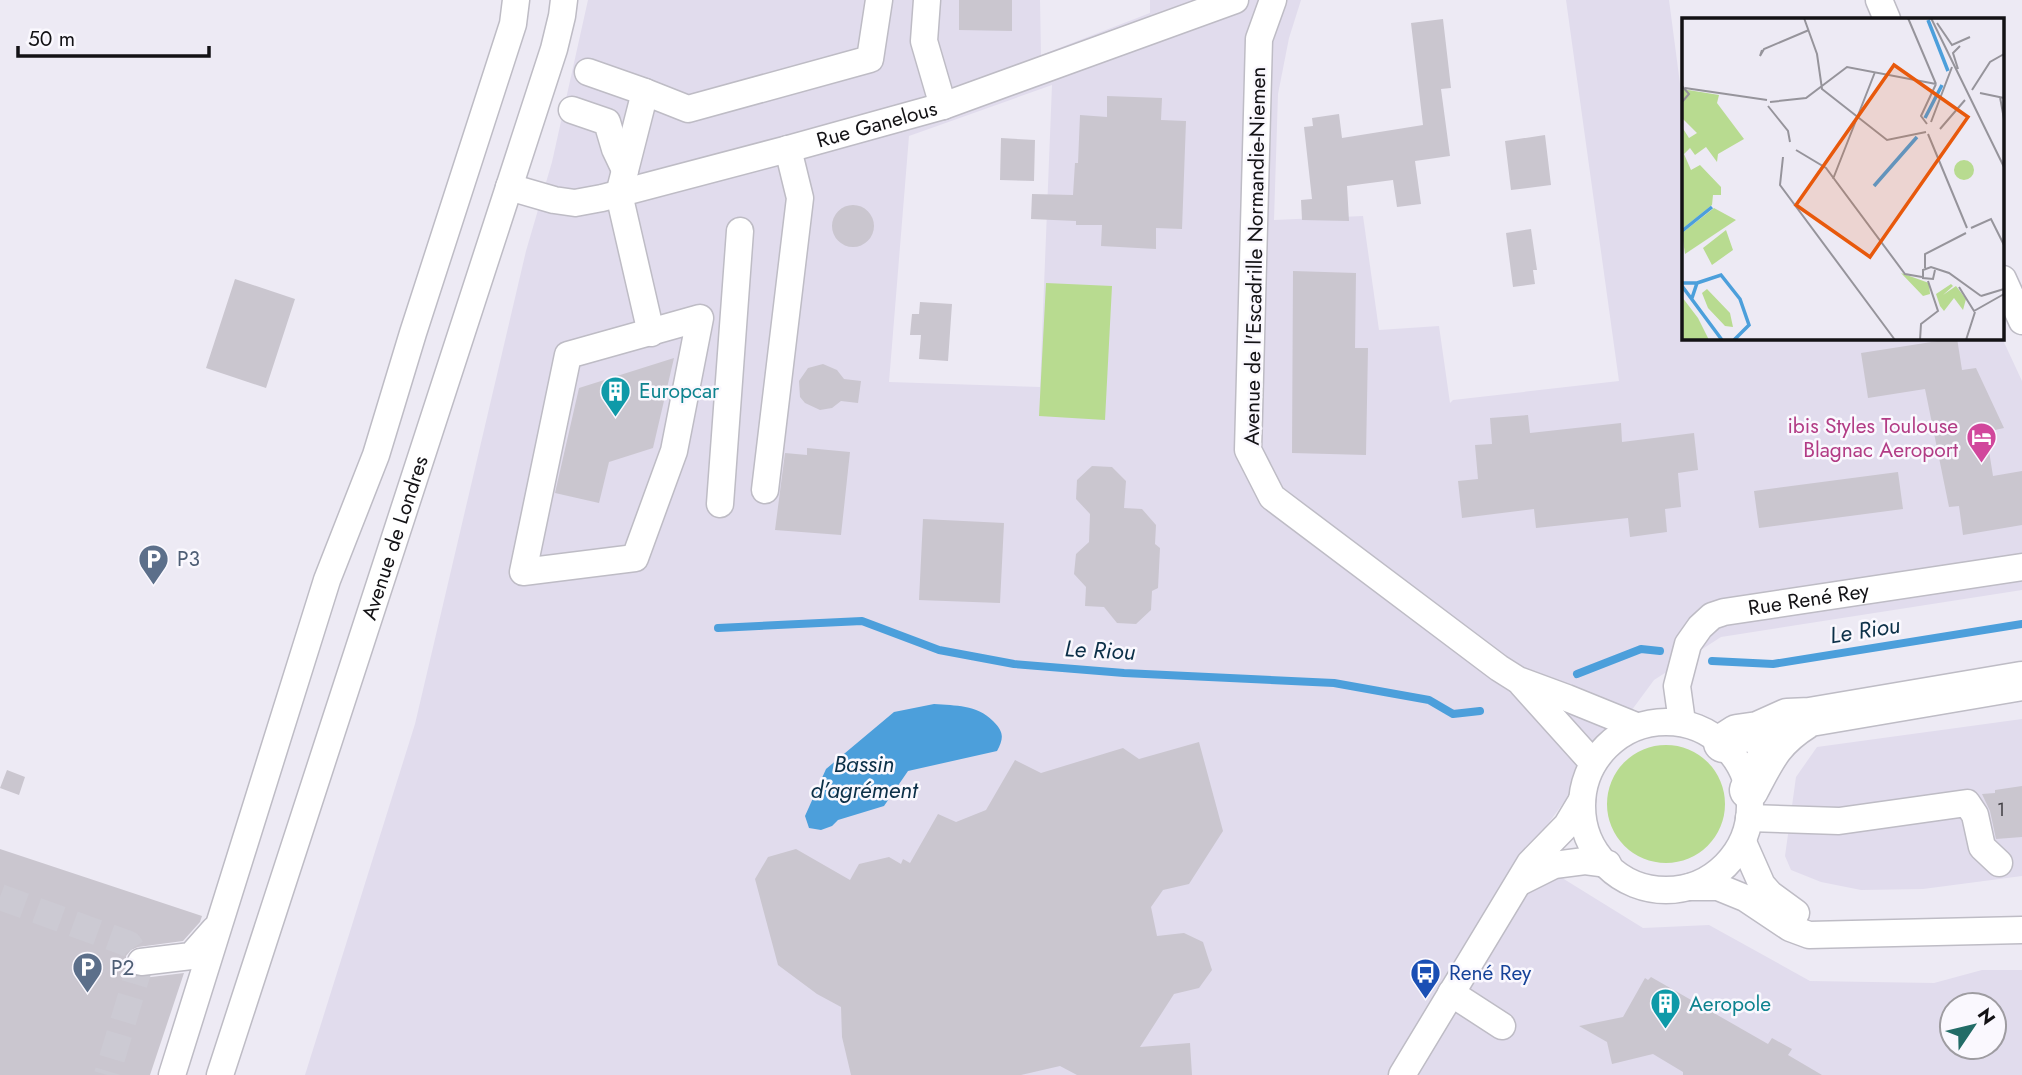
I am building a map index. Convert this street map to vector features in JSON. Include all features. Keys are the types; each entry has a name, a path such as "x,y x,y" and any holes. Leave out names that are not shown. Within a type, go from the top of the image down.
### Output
{"highway":[{"path":"1723,743 1737,734 1758,731 1787,718 1810,717 2022,681"},
{"path":"1747,817 1770,750 1810,717"}],"street":[{"path":"172,1075 327,580 376,455 513,24 516,0"},
{"name":"Avenue de Londres","path":"220,1075 554,49 564,0"},
{"path":"588,72 688,110 870,59 879,0"},
{"path":"927,0 925,41 943,106"},
{"name":"Rue Ganelous","path":"509,187 575,203 615,187 788,149 943,106 1172,11 1235,0"},
{"name":"Avenue de l'Escadrille Normandie-Niemen","path":"1272,0 1259,39 1248,450 1272,496 1499,668 1518,680 1636,726"},
{"path":"1879,0 1888,18"},
{"path":"615,187 645,92"},
{"path":"572,110 607,122 615,149 615,187 642,335"},
{"path":"765,489 800,198 788,149"},
{"path":"720,504 740,231"},
{"path":"2004,281 2022,321"},
{"path":"699,318 674,451 635,558 523,572 568,355 642,335 699,318"},
{"path":"695,343 733,334"},
{"name":"Rue René Rey","path":"1682,722 1677,686 1688,644 1712,616 2022,567"},
{"name":"Avenue de l'Escadrille Normandie-Niemen","path":"1518,680 1593,763"},
{"path":"1402,1075 1530,863 1567,825 1582,800 1593,763 1611,741 1636,726 1652,722 1682,722 1709,733 1723,743 1735,757 1745,776 1747,817 1760,882 1770,894 1799,915 1843,933"},
{"path":"1582,800 1585,831 1593,847 1628,881 1644,888 1673,890 1689,887 1726,866 1747,817"},
{"path":"1747,817 1839,821 1967,803 1975,815 1982,847 1999,863"},
{"path":"1521,881 1554,865 1585,861 1608,864"},
{"path":"1689,887 1718,887 1745,898 1790,928 1809,935 2022,930"},
{"path":"141,962 191,956 221,921"},
{"path":"1451,993 1502,1026"}],"shaded area":[{"path":"588,0 1040,0 1041,55 1150,13 1150,0 1301,0 1289,38 1278,94 1274,220 1363,216 1379,330 1439,326 1450,403 1453,400 1619,381 1566,0 1669,0 1682,99 1682,340 2003,340 2022,381 2022,590 1721,637 1654,680 1525,855 1643,928 1709,925 1810,981 1934,983 1982,970 2022,970 2022,1075 305,1075 415,724 526,251 552,162","holes":["1052,85 1040,387 889,382 909,136"]},
{"path":"2022,719 2022,876 1923,889 1861,890 1821,882 1791,870 1785,856 1796,777 1817,747"}],"green space":[{"path":"1046,283 1112,286 1105,420 1039,416"},
{"path":"1666,745 1689,749 1708,762 1721,781 1725,804 1721,827 1708,846 1689,859 1666,863 1643,859 1624,846 1611,827 1607,804 1611,781 1624,762 1643,749"}],"water":[{"name":"Bassin d’agrément","path":"934,704 965,707 986,715 1001,732 1002,739 997,751 908,771 884,806 838,820 832,826 821,830 809,828 805,816 826,769 894,712"}],"building":[{"path":"959,0 1012,0 1012,31 959,30"},
{"path":"1443,19 1451,88 1441,89 1450,156 1415,161 1421,204 1397,207 1393,180 1347,186 1349,221 1302,220 1301,200 1312,199 1304,127 1313,126 1312,118 1339,114 1342,138 1423,125 1411,23"},
{"path":"1107,96 1162,98 1161,120 1186,121 1182,229 1156,228 1156,249 1101,246 1102,225 1076,225 1076,221 1031,219 1032,194 1073,195 1075,163 1078,163 1080,115 1107,117"},
{"path":"1545,135 1551,185 1511,190 1505,141"},
{"path":"1001,138 1035,140 1034,181 1000,180"},
{"path":"853,205 868,211 874,226 868,241 853,247 838,241 832,226 838,211"},
{"path":"1531,229 1537,270 1533,270 1535,284 1513,287 1506,233"},
{"path":"1293,271 1356,273 1355,348 1368,348 1366,455 1292,453"},
{"path":"235,279 295,299 266,388 206,368"},
{"path":"920,302 952,304 948,361 919,359 921,335 910,335 912,314 919,314"},
{"path":"1957,340 1962,370 1976,368 2004,428 1986,432 1993,476 2022,471 2022,525 1963,535 1959,506 1949,507 1925,389 1868,398 1861,353"},
{"name":"Europcar","path":"674,358 653,448 609,462 599,503 555,493 579,388"},
{"path":"823,364 837,370 844,379 861,381 858,403 841,401 832,408 820,410 805,403 800,397 799,381 808,368"},
{"path":"1528,415 1530,433 1621,423 1622,442 1694,433 1698,470 1678,473 1681,507 1665,509 1667,532 1630,537 1628,518 1536,528 1534,509 1462,518 1458,481 1478,479 1475,445 1492,444 1490,418"},
{"path":"807,448 850,452 841,535 775,530 785,453 807,455"},
{"path":"1092,466 1112,467 1126,481 1124,508 1142,509 1156,525 1155,544 1160,548 1158,588 1152,591 1151,610 1136,624 1117,623 1104,607 1085,606 1086,587 1074,574 1076,554 1089,542 1090,514 1076,499 1077,480"},
{"path":"1898,472 1903,509 1759,528 1754,491"},
{"path":"923,519 1004,523 1000,603 919,600"},
{"path":"1199,742 1223,831 1189,884 1163,890 1151,907 1157,936 1184,933 1203,942 1212,970 1199,988 1174,994 1140,1047 1190,1043 1192,1075 1077,1075 1060,1066 1021,1075 851,1075 842,1037 841,1007 817,994 778,965 755,879 768,857 796,849 850,880 859,864 889,857 901,864 903,859 910,863 938,814 956,822 986,810 1015,760 1041,773 1123,748 1139,759"},
{"path":"7,770 25,777 19,795 0,788"},
{"path":"2022,786 2022,837 1996,839 1990,811 1982,794"},
{"name":"P2","path":"0,849 202,916 183,941 138,947 126,956 128,971 135,977 184,973 150,1075 0,1075"},
{"name":"Aeropole","path":"1651,977 1768,1044 1772,1038 1792,1049 1788,1055 1822,1075 1683,1075 1683,1072 1653,1054 1612,1064 1607,1042 1579,1026 1623,1017 1645,978 1648,980"}],"waterway":[{"name":"Le Riou","path":"718,628 862,621 939,650 1014,664 1124,673 1334,683 1429,700 1453,714 1480,711"},
{"name":"Le Riou","path":"1712,661 1773,664 2022,624"},
{"name":"Le Riou","path":"1577,674 1641,649 1660,651"}],"tunnel":[{"path":"0,897 129,944 141,962 107,1075"}],"place":[{"name":"Europcar","path":"616,418"},
{"name":"ibis Styles Toulouse Blagnac Aeroport","path":"1981,465"},
{"name":"P3","path":"154,586"},
{"name":"P2","path":"88,995"},
{"name":"René Rey","path":"1426,1000"},
{"name":"Aeropole","path":"1666,1031"}]}
